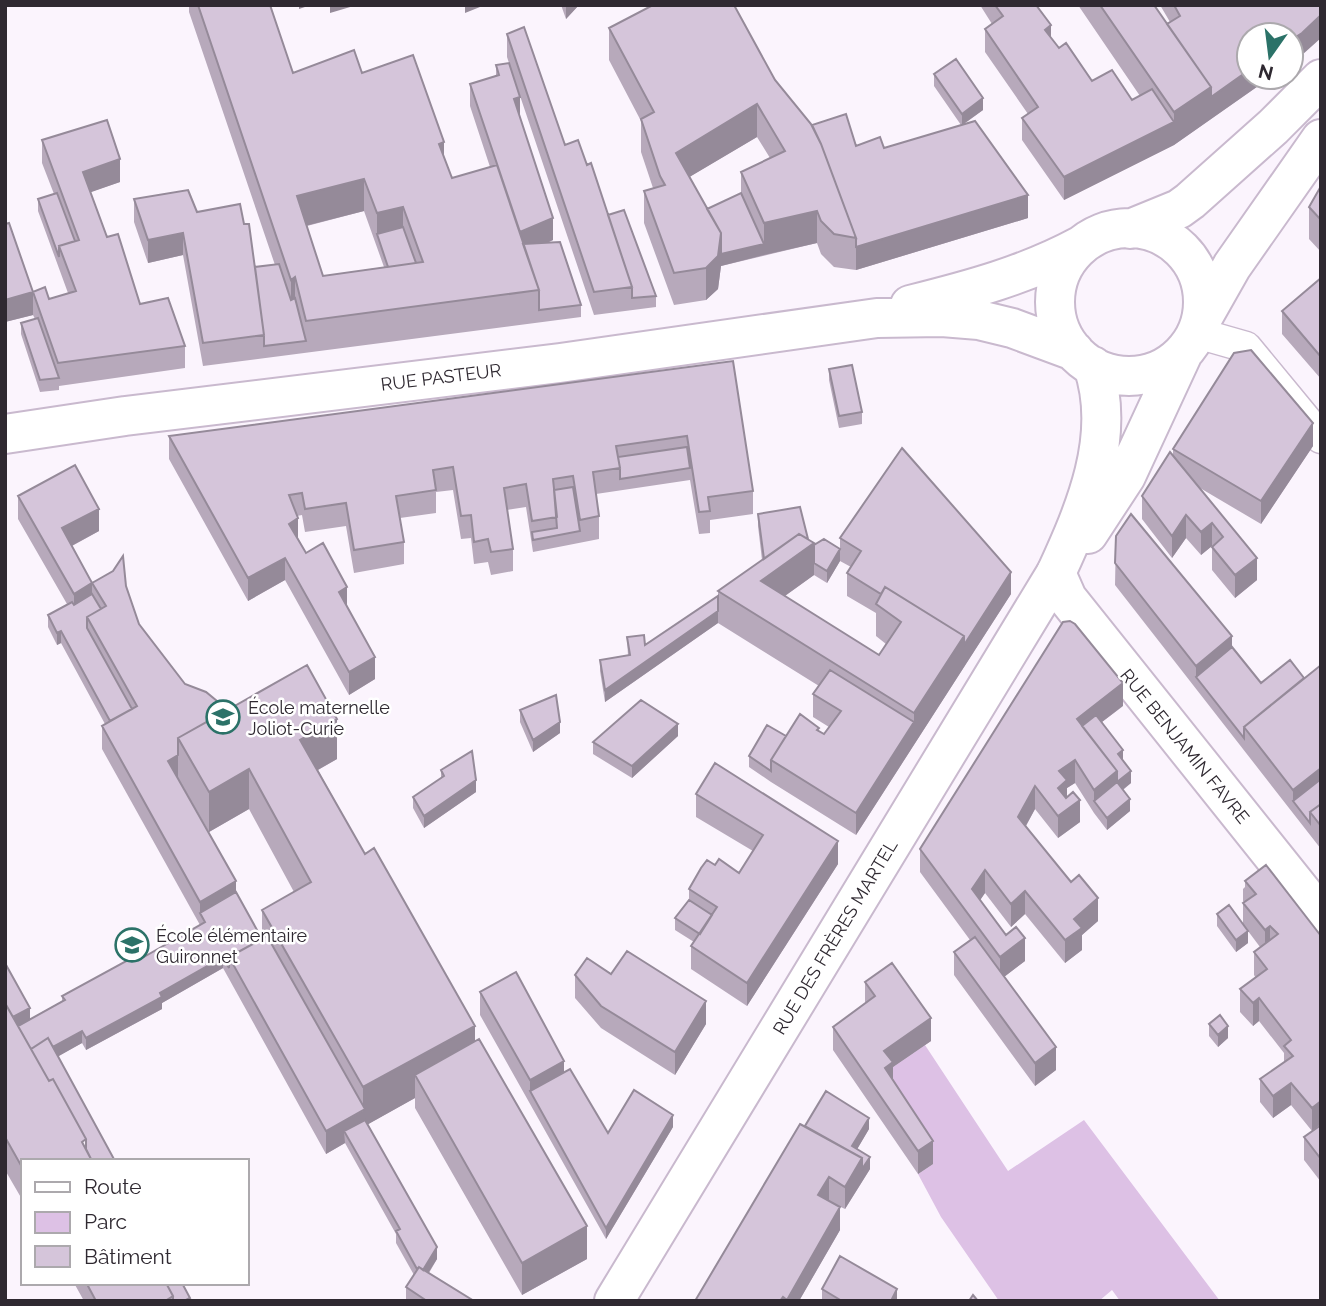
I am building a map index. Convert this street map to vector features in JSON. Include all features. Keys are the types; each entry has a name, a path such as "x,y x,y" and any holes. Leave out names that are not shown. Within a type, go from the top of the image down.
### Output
{"street":[{"path":"1130,229 1179,209 1190,201 1273,127 1321,79"},
{"name":"RUE DES FRÈRES MARTEL","path":"1056,573 1085,538 1116,492 1193,336 1232,266 1321,138"},
{"path":"1130,229 1143,229 1166,238 1185,253 1192,262 1201,285 1203,309 1193,336 1163,367 1140,374 1116,375 1084,359 1067,341 1058,319 1056,295 1063,271 1076,251 1085,243 1107,232 1130,229"},
{"name":"RUE PASTEUR","path":"877,318 908,305 1009,279 1042,266 1085,243"},
{"name":"RUE PASTEUR","path":"5,434 125,416 560,363 877,318 942,317 979,320 1012,328 1084,359"},
{"name":"RUE DES FRÈRES MARTEL","path":"614,1301 1056,573 1076,531 1088,495 1101,434 1101,388 1084,359"},
{"name":"RUE BENJAMIN FAVRE","path":"1056,573 1067,598 1321,916"}],"lane":[{"path":"1193,336 1246,347 1321,438"}],"green space":[{"path":"925,1045 1008,1171 1084,1120 1220,1301 1120,1301 1112,1290 1099,1301 999,1301 941,1217 918,1174 933,1164 884,1073"}],"building":[{"path":"198,5 270,5 293,73 354,50 362,73 413,55 444,142 439,144 452,178 497,165 539,290 306,321 295,277 291,280","holes":["364,179 377,213 403,207 423,262 323,276 297,196"]},
{"path":"653,5 734,5 775,80 811,124 856,238 834,234 821,221 817,211 764,223 741,172 785,151 757,104 676,153 721,233 718,256 706,268 674,273 644,191 665,185 641,119 654,112 609,28"},
{"path":"995,5 1036,5 1051,25 1045,30 1059,48 1066,43 1092,81 1112,70 1132,100 1152,89 1174,122 1064,177 1022,118 1038,107 985,29 1003,16"},
{"path":"1100,5 1154,5 1211,87 1174,112"},
{"path":"1174,5 1321,5 1321,15 1305,30 1305,21 1235,21 1235,80 1211,97 1211,87 1167,24 1180,16"},
{"path":"524,27 565,145 578,140 587,165 591,163 632,287 594,292 507,34"},
{"path":"956,59 983,98 962,114 934,74"},
{"path":"509,63 520,97 514,99 553,218 520,232 470,84 499,75 496,65"},
{"path":"846,114 856,146 880,137 884,148 975,121 1028,195 856,247 856,238 812,125"},
{"path":"107,120 120,159 83,172 107,237 118,234 140,304 168,298 185,346 58,363 33,292 45,287 49,299 76,291 59,246 79,240 42,140"},
{"path":"1321,186 1321,220 1309,207"},
{"path":"188,190 197,212 240,204 244,224 249,224 264,335 203,343 183,233 148,240 134,199"},
{"path":"57,193 75,241 59,246 59,257 38,199"},
{"path":"741,193 764,244 721,254 721,233 707,209"},
{"path":"624,210 656,296 632,298 632,287 608,215"},
{"path":"9,223 33,292 5,300 5,224"},
{"path":"403,227 416,263 388,267 377,234"},
{"path":"560,242 581,305 539,310 539,290 523,244"},
{"path":"279,264 291,300 295,298 306,341 264,346 255,267"},
{"path":"1321,278 1321,357 1282,311"},
{"path":"38,318 59,378 40,380 21,323"},
{"path":"1251,350 1313,423 1261,501 1173,449 1234,353"},
{"path":"733,361 753,491 708,497 710,511 699,512 687,436 616,446 620,468 593,472 599,516 580,520 573,476 553,479 557,517 532,521 526,484 504,488 513,549 491,552 488,539 474,542 471,515 461,516 453,467 433,470 436,490 396,496 404,542 354,550 346,503 305,509 302,493 289,495 298,518 289,524 306,553 323,543 347,587 339,592 375,657 349,672 285,558 248,578 169,436"},
{"path":"852,365 862,412 839,416 829,369"},
{"path":"687,447 690,468 620,479 618,457"},
{"path":"902,448 1011,572 964,645 964,636 885,587 881,594 847,573 861,551 840,538"},
{"path":"1170,452 1257,558 1235,575 1212,547 1223,537 1212,523 1201,532 1186,515 1172,536 1142,496"},
{"path":"75,465 99,509 62,528 92,583 74,594 18,496"},
{"path":"573,487 580,531 533,540 532,532 557,528 554,490"},
{"path":"800,507 808,539 799,534 764,559 758,514"},
{"path":"1131,514 1232,636 1196,666 1115,563 1116,536"},
{"path":"799,534 814,543 761,581 879,655 901,622 876,604 885,587 964,636 914,713 718,591"},
{"path":"824,539 840,549 827,571 814,563 814,545"},
{"path":"123,556 126,586 139,624 185,684 206,692 228,710 178,738 178,755 168,761 236,881 200,902 102,726 137,706 87,617 106,606 92,583 113,571"},
{"path":"92,594 101,609 87,617 87,628 132,709 110,721 61,631 57,633 48,615 72,602 74,605"},
{"path":"718,596 718,611 605,690 600,660 630,655 627,637 644,635 645,645"},
{"path":"1070,621 1123,683 1077,719 1117,771 1094,790 1075,760 1059,771 1067,780 1058,788 1066,798 1073,792 1080,800 1058,816 1035,786 1018,817 1071,882 1079,875 1098,898 1074,919 1082,928 1065,940 1025,891 1011,904 985,870 972,889 1006,935 1016,927 1025,938 1000,957 920,849 1063,622"},
{"path":"1232,647 1261,683 1290,660 1304,678 1244,727 1244,738 1196,677"},
{"path":"307,665 337,719 300,740 365,854 374,848 475,1026 363,1087 262,910 311,882 249,769 209,792 178,738"},
{"path":"1321,665 1321,768 1293,790 1244,727"},
{"path":"830,670 914,722 856,813 771,760 800,714 824,734 841,711 813,694"},
{"path":"556,695 560,722 533,740 520,710"},
{"path":"641,700 678,724 632,766 593,742"},
{"path":"1096,715 1123,750 1118,754 1131,771 1117,782 1117,771 1082,726"},
{"path":"767,725 786,736 771,760 771,771 749,756"},
{"path":"472,751 476,780 424,816 413,797 444,776 441,770"},
{"path":"715,763 838,841 747,983 691,946 717,907 689,889 701,868 707,860 715,865 719,859 739,873 763,835 696,794"},
{"path":"1321,779 1321,804 1310,812 1310,823 1293,801"},
{"path":"1117,782 1130,799 1107,818 1094,801"},
{"path":"1321,804 1321,826 1310,812"},
{"path":"1266,865 1321,936 1321,1101 1312,1108 1291,1083 1273,1096 1260,1079 1293,1056 1284,1046 1291,1040 1259,998 1253,1003 1240,989 1267,969 1254,952 1278,934 1270,926 1265,930 1243,903 1256,894 1245,881"},
{"path":"236,892 262,939 229,957 229,968 223,957 160,993 162,997 86,1038 82,1031 53,1047 48,1038 31,1049 18,1026 65,1000 62,996 139,954 142,958 205,922 200,913"},
{"path":"689,900 712,915 700,934 675,918"},
{"path":"1229,905 1248,931 1236,940 1217,914"},
{"path":"267,936 365,1109 326,1131 229,957"},
{"path":"975,937 1056,1047 1035,1063 954,952"},
{"path":"627,951 706,1001 675,1052 601,1006 575,975 587,958 611,974"},
{"path":"5,963 30,1008 13,1017 5,1003"},
{"path":"892,963 931,1018 884,1051 893,1062 885,1068 933,1141 918,1151 833,1027 875,996 865,982"},
{"path":"516,972 564,1061 530,1080 480,992"},
{"path":"5,1003 49,1081 53,1079 86,1139 82,1142 91,1159 21,1159 21,1165 5,1137"},
{"path":"1220,1015 1228,1026 1218,1035 1209,1024"},
{"path":"48,1038 114,1159 91,1159 86,1149 86,1139 53,1079 49,1081 31,1049"},
{"path":"479,1039 587,1226 522,1263 415,1075"},
{"path":"570,1069 608,1133 634,1090 673,1115 606,1228 530,1091"},
{"path":"826,1091 869,1118 852,1146 870,1157 862,1169 862,1158 805,1126"},
{"path":"365,1120 437,1247 423,1270 419,1267 417,1269 396,1231 400,1229 344,1131"},
{"path":"800,1124 862,1158 845,1187 829,1177 818,1195 840,1207 787,1300 783,1297 780,1301 695,1301"},
{"path":"1321,1125 1321,1159 1304,1137"},
{"path":"840,1256 897,1289 891,1301 842,1301 822,1289"},
{"path":"419,1267 474,1301 427,1301 406,1287"},
{"path":"167,1285 173,1296 165,1301 96,1301 88,1286"},
{"path":"167,1285 183,1285 190,1298 173,1301"}],"place":[{"name":"École maternelle Joliot-Curie","path":"223,717"},
{"name":"École élémentaire Guironnet","path":"132,945"}]}
